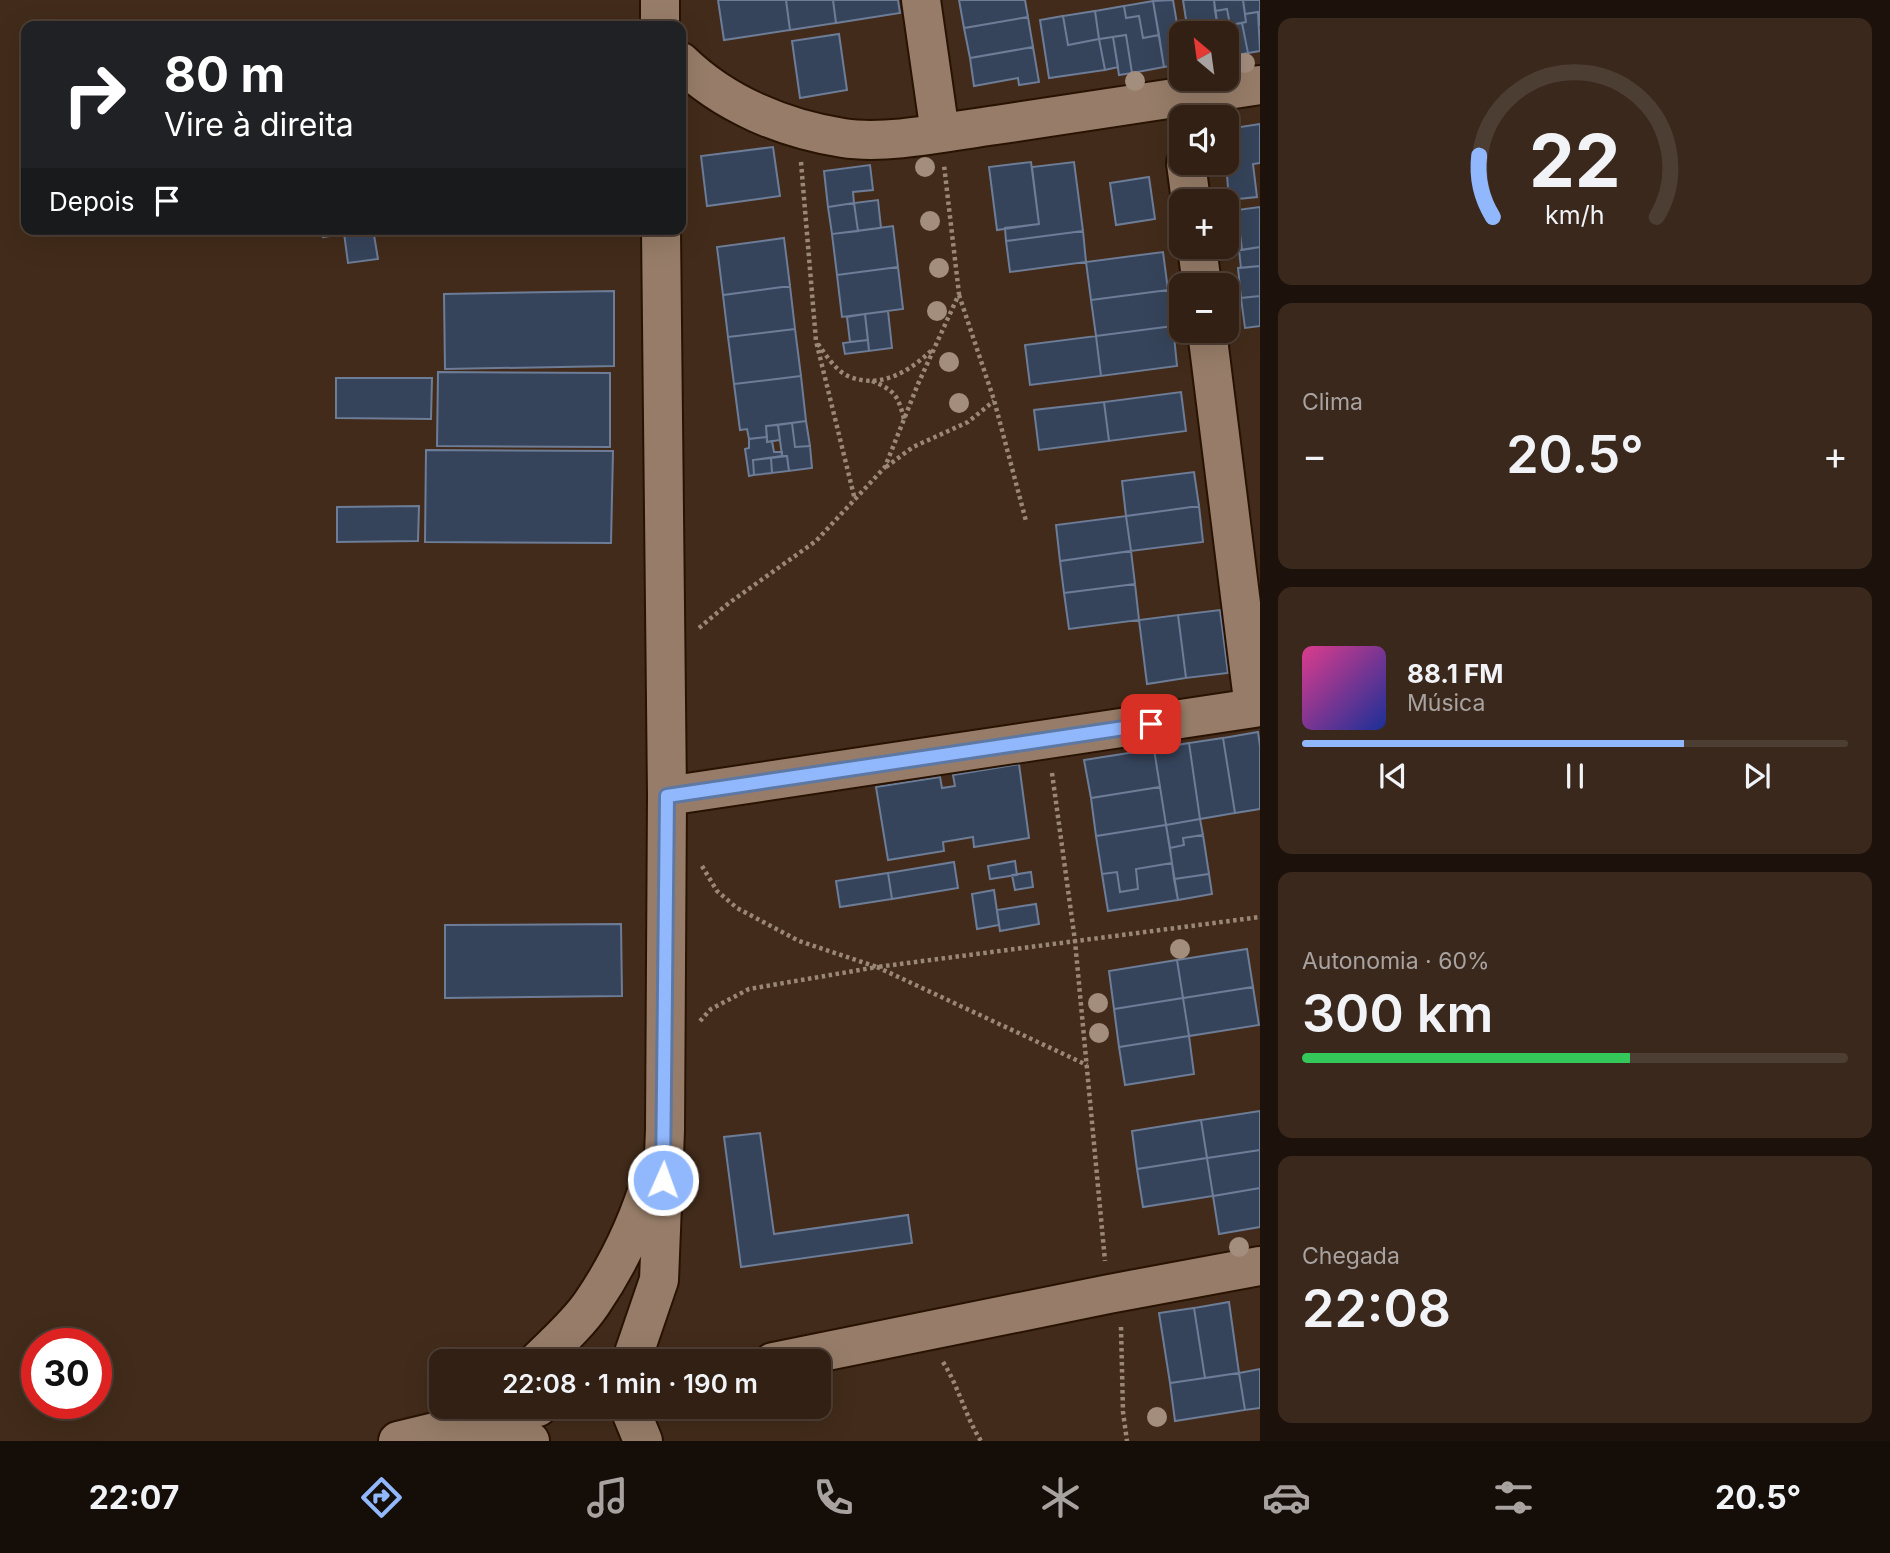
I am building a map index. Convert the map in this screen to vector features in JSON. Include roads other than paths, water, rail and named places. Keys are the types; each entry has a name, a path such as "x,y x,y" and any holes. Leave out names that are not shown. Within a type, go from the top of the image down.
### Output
{"street":[{"path":"660,0 660,21"},
{"path":"921,0 940,133"},
{"path":"686,66 715,90 773,120 808,131 845,138 876,139 1169,111"},
{"path":"1196,105 1260,85"},
{"path":"635,1349 659,1280 665,1130 667,796 661,235"},
{"path":"667,796 1257,708 1209,343"},
{"path":"549,1349 591,1305 617,1260 649,1186 665,1130"},
{"path":"831,1350 1260,1266"},
{"path":"397,1441 464,1419"},
{"path":"475,1419 530,1441"},
{"path":"634,1419 643,1441"}]}
